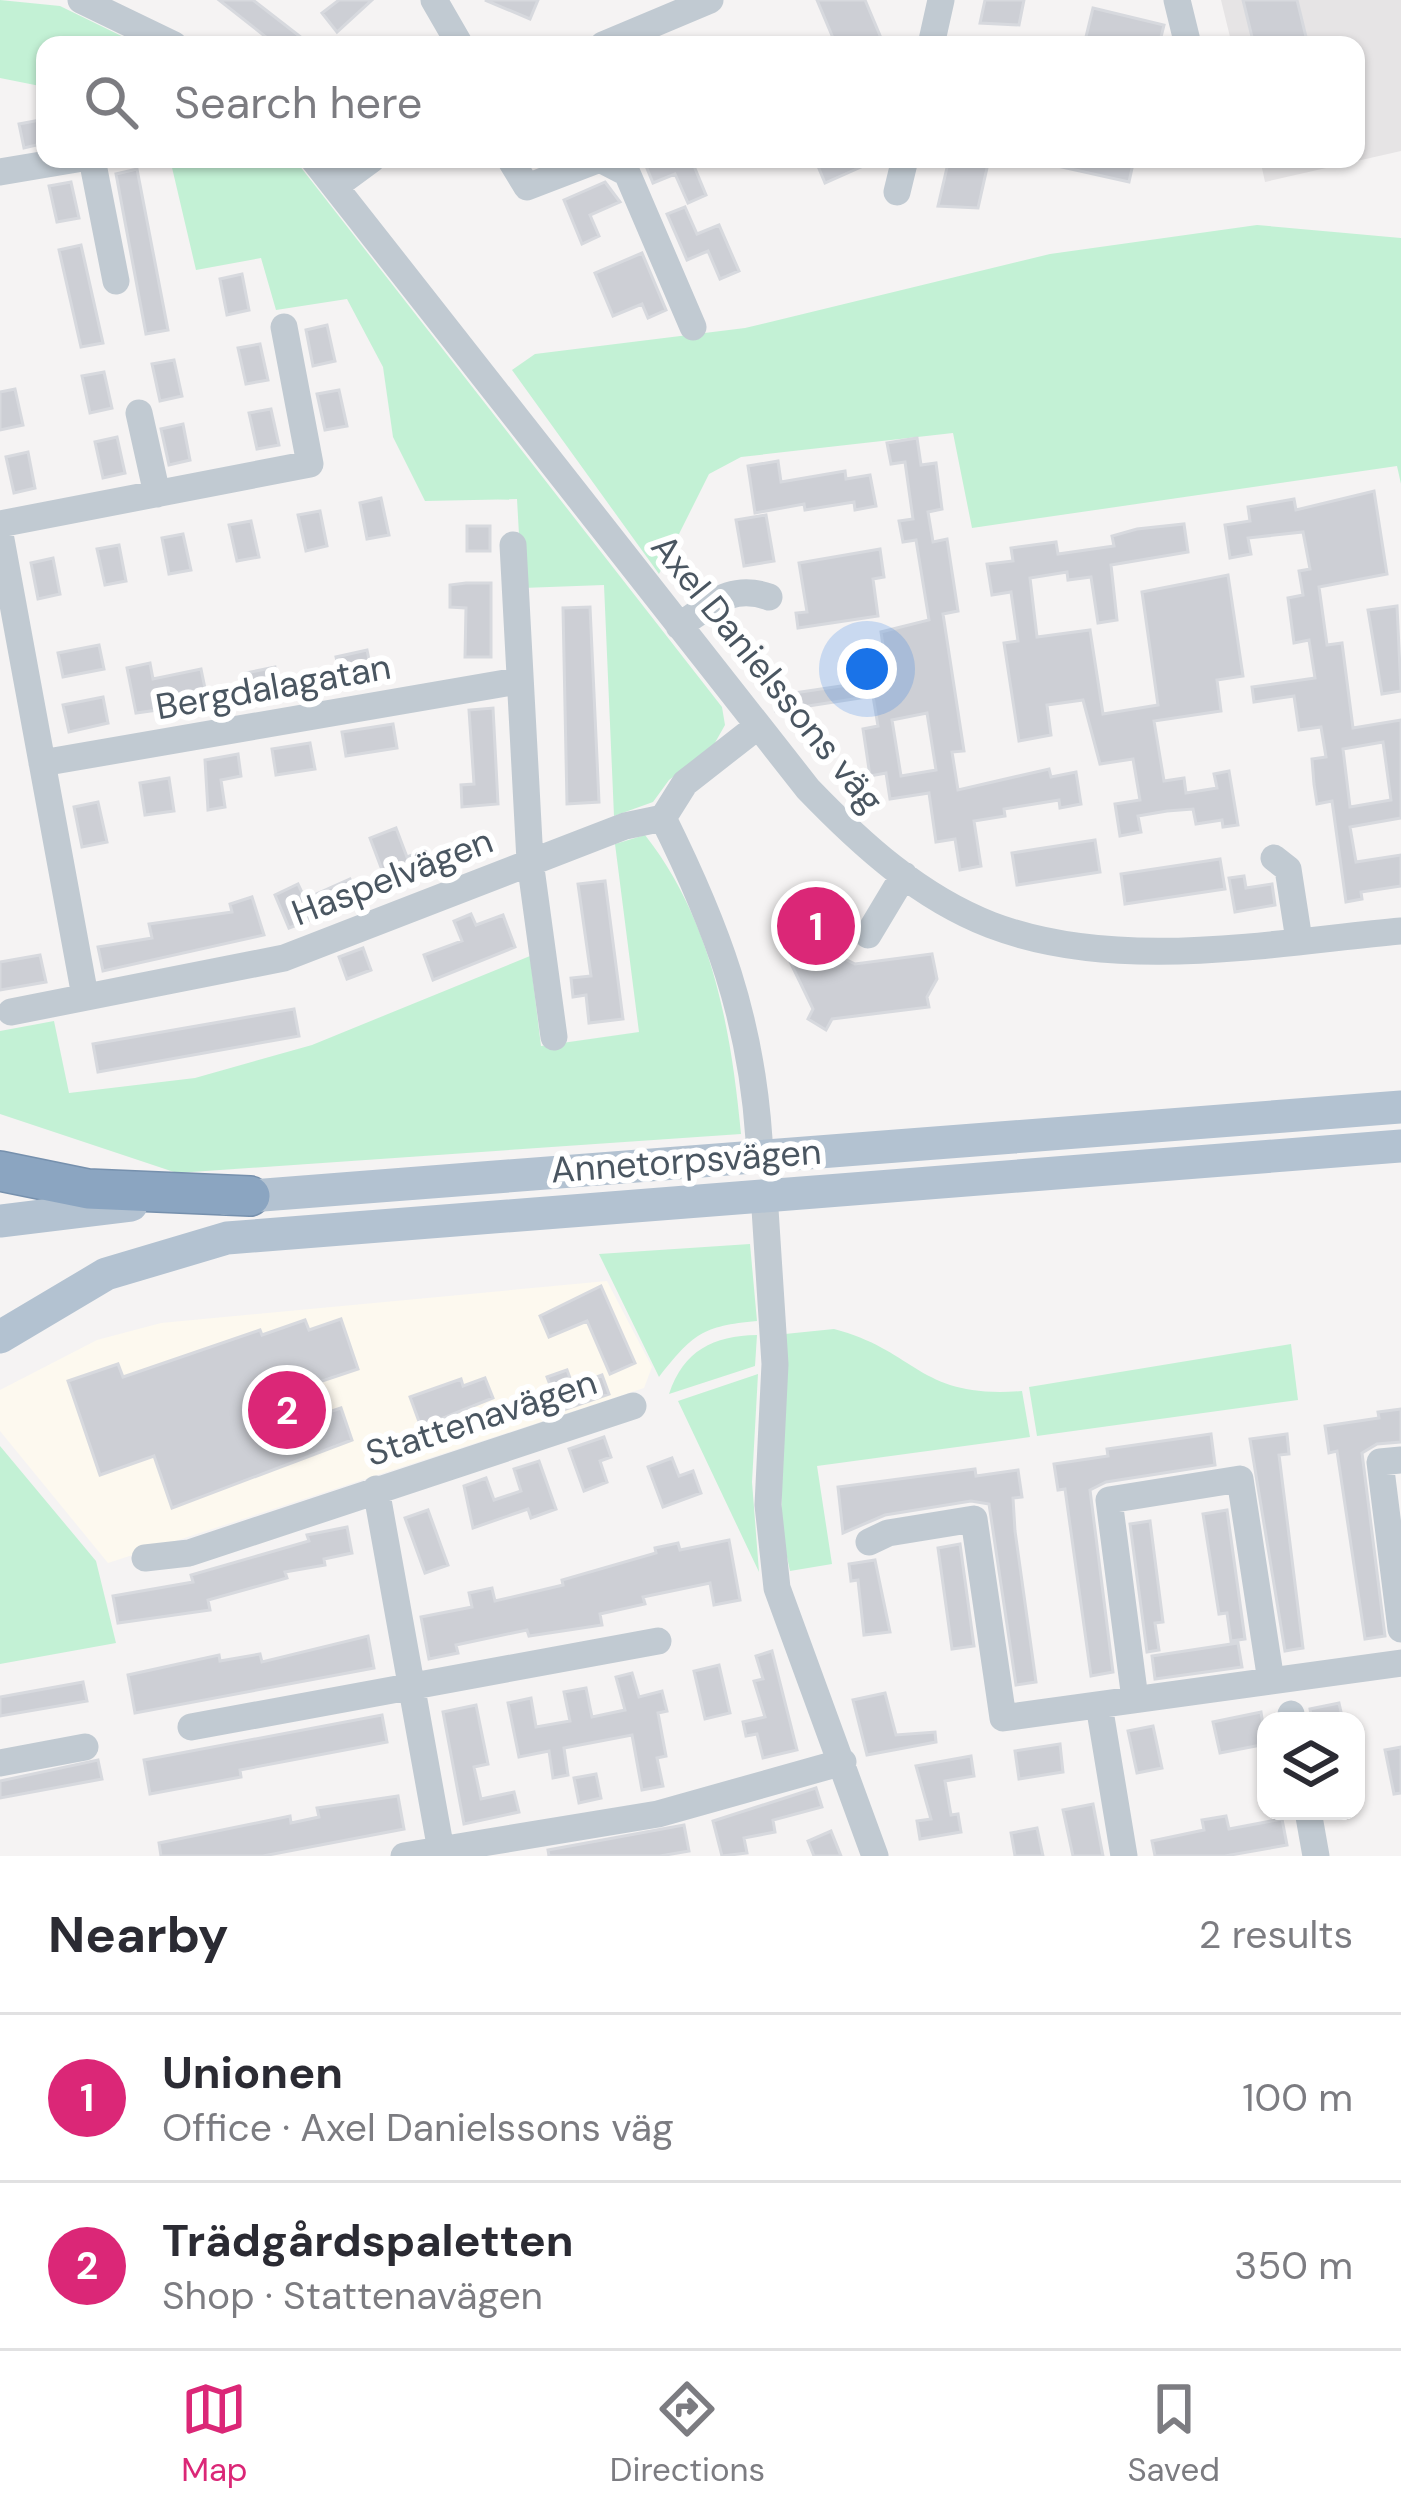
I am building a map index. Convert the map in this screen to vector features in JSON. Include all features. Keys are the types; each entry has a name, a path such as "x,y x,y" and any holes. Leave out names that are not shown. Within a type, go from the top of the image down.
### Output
{"highway":[{"path":"0,1171 88,1189 250,1196"}],"main road":[{"name":"Annetorpsvägen","path":"0,1221 250,1196 1401,1104"},
{"name":"Annetorpsvägen","path":"0,1337 106,1274 227,1238 1401,1147"}],"street":[{"path":"81,0 155,36"},
{"path":"434,0 455,36"},
{"path":"624,36 710,0"},
{"path":"933,36 941,0"},
{"path":"1177,0 1186,36"},
{"path":"0,172 36,166"},
{"path":"94,168 116,280"},
{"name":"Axel Danielssons väg","path":"322,168 758,726 860,842 904,875 991,925 1074,944 1165,948 1401,931"},
{"path":"338,184 360,168"},
{"path":"515,168 526,187 576,168"},
{"path":"617,168 627,173 694,327"},
{"path":"897,192 903,168"},
{"path":"0,524 310,464 284,327"},
{"path":"139,413 157,494"},
{"path":"0,534 85,996"},
{"path":"513,545 530,861 554,1037"},
{"path":"679,626 730,592 748,589 769,597"},
{"name":"Bergdalagatan","path":"42,763 517,680"},
{"path":"758,726 685,783 663,818 703,899 733,979 752,1055 759,1138"},
{"name":"Haspelvägen","path":"11,1012 284,958 530,861 625,826 663,818"},
{"path":"1274,858 1288,869 1299,940"},
{"path":"868,934 904,875"},
{"path":"765,1209 775,1364 770,1547 789,1626 875,1856"},
{"name":"Stattenavägen","path":"145,1558 189,1553 633,1406"},
{"path":"1401,1460 1380,1462 1401,1629"},
{"path":"1135,1699 1109,1500 1240,1479 1271,1681"},
{"path":"376,1489 441,1853"},
{"path":"869,1542 888,1533 974,1519 1003,1718 1401,1663"},
{"path":"191,1727 658,1641"},
{"path":"1099,1705 1124,1856"},
{"path":"0,1763 85,1747"},
{"path":"404,1856 658,1814 843,1762"},
{"path":"1310,1820 1316,1856"}],"shaded area":[{"path":"1221,0 1401,0 1401,151 1365,159 1365,36 1230,36"},
{"path":"1262,168 1326,168 1265,182"},
{"path":"607,1281 652,1367 644,1388 108,1563 0,1431 0,1390 97,1340 161,1323"}],"green space":[{"path":"0,0 60,6 122,36 36,36 36,85 0,78"},
{"path":"172,168 301,168 722,707 725,725 712,748 669,780 653,802 614,816 604,585 522,588 517,499 425,501 393,437 383,367 347,299 276,310 261,258 196,270"},
{"path":"1257,225 1401,238 1401,484 1397,466 972,528 953,433 741,457 709,474 659,574 512,370 535,354 745,328 1050,254"},
{"path":"645,835 668,868 702,939 724,1016 741,1134 177,1173 0,1114 0,1031 54,1021 69,1093 195,1078 312,1045 530,956 541,1046 639,1032 615,844"},
{"path":"750,1244 757,1321 700,1335 659,1377 599,1254"},
{"path":"834,1329 862,1338 939,1381 988,1392 1022,1391 1030,1437 817,1466 832,1564 790,1571 781,1529 785,1334"},
{"path":"757,1335 755,1366 669,1394 683,1366 702,1348 727,1338"},
{"path":"1291,1344 1298,1400 1037,1436 1029,1387"},
{"path":"758,1374 752,1482 759,1572 678,1401"},
{"path":"0,1446 96,1561 116,1643 0,1664"}],"building":[{"path":"219,0 253,0 299,36 265,36"},
{"path":"339,0 372,0 337,32 322,13"},
{"path":"485,0 538,0 530,19"},
{"path":"817,0 865,0 880,36 832,36"},
{"path":"985,0 1024,0 1019,25 980,23"},
{"path":"1243,0 1297,0 1306,36 1252,36"},
{"path":"1093,8 1164,25 1161,36 1086,36"},
{"path":"36,121 36,145 24,148 19,124"},
{"path":"647,168 695,168 706,195 688,203 675,174 653,183"},
{"path":"819,168 859,168 825,183"},
{"path":"947,168 987,168 978,208 938,206"},
{"path":"1066,168 1132,168 1129,182"},
{"path":"137,169 168,330 146,334 116,174"},
{"path":"71,182 79,218 57,222 49,186"},
{"path":"605,182 620,202 590,215 599,236 582,244 564,200"},
{"path":"685,207 697,234 719,225 739,271 720,279 708,251 687,260 667,214"},
{"path":"81,245 103,343 81,347 59,250"},
{"path":"642,253 666,310 648,318 642,304 613,316 595,273"},
{"path":"242,274 249,310 227,315 220,279"},
{"path":"327,325 335,361 313,366 306,330"},
{"path":"260,344 268,380 246,384 238,348"},
{"path":"174,360 182,396 160,401 152,364"},
{"path":"104,372 112,408 90,413 82,376"},
{"path":"15,389 23,425 0,430 0,392"},
{"path":"339,390 347,426 325,430 317,394"},
{"path":"271,409 279,445 257,449 249,413"},
{"path":"183,424 190,460 169,465 161,429"},
{"path":"117,437 125,473 103,478 95,442"},
{"path":"917,438 921,465 936,463 942,509 928,512 933,542 947,539 958,611 943,614 964,751 952,752 958,790 1049,769 1051,777 1076,772 1081,804 1060,808 1059,800 1004,809 1005,816 974,821 981,866 960,870 955,839 936,842 929,793 890,799 886,773 870,776 863,729 878,726 873,696 776,711 774,696 888,679 881,632 929,620 916,540 903,542 899,521 913,519 905,462 891,464 887,443","holes":["927,713 936,770 901,776 892,720"]},
{"path":"28,452 35,488 14,493 6,457"},
{"path":"778,461 781,482 845,471 846,479 870,475 876,506 855,510 854,502 805,510 804,504 755,513 748,466"},
{"path":"1374,491 1387,574 1319,587 1327,645 1342,643 1353,728 1401,720 1401,818 1350,827 1356,862 1401,855 1401,886 1361,892 1362,899 1346,902 1332,801 1317,804 1314,784 1312,759 1326,757 1321,727 1299,730 1294,696 1254,702 1252,687 1315,678 1309,640 1294,643 1288,598 1303,595 1299,571 1310,569 1303,532 1248,538 1251,554 1230,558 1225,525 1250,521 1248,507 1294,499 1296,510","holes":["1383,742 1391,800 1350,807 1343,749"]},
{"path":"381,498 389,535 367,539 360,503"},
{"path":"320,511 327,546 306,551 298,515"},
{"path":"766,515 774,561 744,566 736,520"},
{"path":"251,521 259,557 237,561 229,525"},
{"path":"1184,524 1188,552 1111,565 1117,620 1098,623 1091,577 1068,580 1067,572 1030,578 1037,637 1090,630 1103,714 1158,705 1142,592 1228,575 1243,676 1217,680 1221,711 1154,721 1164,781 1184,778 1186,793 1217,788 1214,774 1229,771 1238,825 1223,827 1222,820 1196,824 1193,809 1167,811 1138,816 1141,832 1120,836 1115,804 1140,800 1133,759 1100,764 1083,700 1047,705 1051,735 1019,741 1004,643 1018,641 1011,592 992,595 987,564 1013,561 1011,548 1056,542 1058,554 1114,546 1112,536 1137,529"},
{"path":"467,526 490,526 490,551 467,551"},
{"path":"183,534 191,570 169,574 162,538"},
{"path":"119,545 126,581 105,585 97,549"},
{"path":"880,549 884,577 873,579 878,616 798,628 796,613 807,612 799,563"},
{"path":"53,558 60,594 38,599 31,563"},
{"path":"491,583 491,657 465,657 466,608 450,607 450,585"},
{"path":"1397,606 1401,691 1382,694 1368,610"},
{"path":"590,607 599,802 567,804 563,608"},
{"path":"99,645 104,669 63,677 58,653"},
{"path":"367,650 372,674 341,680 336,657"},
{"path":"150,663 153,679 201,669 208,703 136,713 127,668"},
{"path":"275,667 280,690 251,696 246,673"},
{"path":"103,697 108,723 69,732 63,705"},
{"path":"493,708 498,804 462,807 461,785 474,784 469,710"},
{"path":"393,724 397,748 346,756 342,732"},
{"path":"310,743 315,769 276,775 272,749"},
{"path":"238,754 241,776 221,780 225,807 208,810 205,760"},
{"path":"169,778 174,811 145,815 140,783"},
{"path":"98,802 107,842 82,847 74,807"},
{"path":"396,828 407,857 426,850 435,874 390,891 370,838"},
{"path":"1095,840 1100,872 1017,885 1012,853"},
{"path":"1220,859 1225,889 1125,904 1121,874"},
{"path":"1244,876 1246,888 1272,884 1275,905 1235,912 1229,878"},
{"path":"350,879 360,901 289,928 275,895 298,884 305,899"},
{"path":"605,881 623,1019 589,1023 586,995 573,997 571,978 591,976 578,884"},
{"path":"252,897 264,935 103,971 98,947 152,938 149,924 232,912 230,904"},
{"path":"818,905 845,959 855,964 932,954 937,979 927,997 929,1007 832,1019 826,1030 808,1019 813,1009 779,939 797,915"},
{"path":"471,914 476,925 503,915 515,947 433,980 424,955 462,941 454,921"},
{"path":"363,948 371,970 347,979 339,957"},
{"path":"40,955 46,982 0,990 0,962"},
{"path":"294,1009 299,1036 98,1072 93,1044"},
{"path":"601,1286 635,1363 610,1374 587,1321 549,1337 540,1316"},
{"path":"341,1319 358,1369 280,1395 290,1425 341,1408 352,1440 172,1508 154,1456 100,1475 68,1381 118,1364 123,1377 260,1330 262,1335 305,1320 309,1330"},
{"path":"567,1370 573,1386 602,1375 609,1394 560,1411 547,1377"},
{"path":"485,1378 493,1398 421,1427 410,1397 461,1379 463,1386"},
{"path":"1401,1409 1401,1442 1377,1444 1362,1453 1385,1636 1365,1639 1337,1451 1329,1453 1325,1426 1379,1418 1378,1412"},
{"path":"1211,1434 1215,1465 1106,1482 1090,1490 1113,1672 1091,1676 1065,1489 1058,1490 1054,1464 1108,1456 1107,1449"},
{"path":"1287,1434 1289,1454 1279,1455 1303,1648 1285,1651 1250,1439"},
{"path":"604,1437 611,1457 600,1461 607,1482 584,1491 569,1449"},
{"path":"672,1458 679,1476 693,1471 701,1493 663,1507 648,1467"},
{"path":"539,1461 556,1509 531,1518 528,1509 473,1528 464,1486 486,1478 494,1500 521,1491 514,1469"},
{"path":"975,1469 976,1476 1018,1470 1022,1497 1013,1498 1015,1531 1036,1682 1016,1685 989,1504 971,1501 885,1515 843,1533 838,1487"},
{"path":"428,1510 448,1565 425,1573 405,1518"},
{"path":"1227,1510 1245,1639 1231,1641 1227,1613 1219,1614 1203,1514"},
{"path":"1150,1521 1163,1622 1155,1623 1159,1650 1147,1652 1130,1524"},
{"path":"347,1527 352,1553 324,1559 325,1565 285,1572 287,1578 208,1600 210,1610 118,1623 113,1596 193,1582 191,1575 309,1541 307,1535"},
{"path":"729,1540 740,1600 714,1605 710,1583 643,1597 645,1604 600,1614 602,1625 529,1636 527,1630 456,1645 458,1653 429,1659 421,1617 472,1607 469,1593 492,1588 495,1601 563,1585 562,1580 656,1553 655,1548 678,1543 680,1550"},
{"path":"960,1544 974,1646 952,1649 938,1548"},
{"path":"875,1560 890,1632 864,1635 858,1580 851,1581 849,1564"},
{"path":"368,1636 374,1668 135,1713 128,1675 219,1655 220,1661 260,1654 262,1662"},
{"path":"1238,1643 1242,1667 1155,1679 1152,1656"},
{"path":"772,1651 797,1750 763,1758 757,1734 746,1736 743,1722 765,1717 754,1681 763,1679 756,1656"},
{"path":"719,1665 730,1713 705,1719 694,1671"},
{"path":"632,1673 639,1697 662,1691 667,1711 658,1713 666,1756 657,1758 663,1786 642,1790 632,1735 564,1748 568,1775 553,1778 549,1751 519,1757 508,1703 531,1698 536,1727 570,1721 564,1692 586,1688 592,1717 625,1710 616,1677"},
{"path":"83,1682 87,1701 0,1716 0,1697"},
{"path":"885,1693 896,1735 935,1732 936,1742 867,1755 853,1700"},
{"path":"1339,1703 1341,1712 1310,1712"},
{"path":"476,1705 488,1764 474,1767 481,1799 514,1792 519,1812 464,1824 443,1712"},
{"path":"1257,1713 1257,1746 1220,1753 1213,1722"},
{"path":"382,1715 387,1742 240,1770 241,1777 150,1794 144,1760"},
{"path":"1153,1726 1162,1768 1137,1773 1128,1731"},
{"path":"1060,1744 1063,1772 1019,1779 1015,1751"},
{"path":"1401,1747 1401,1793 1394,1794 1385,1750"},
{"path":"971,1756 974,1776 945,1781 951,1815 958,1814 961,1832 920,1839 917,1821 931,1819 916,1766"},
{"path":"98,1760 102,1779 0,1798 0,1781"},
{"path":"596,1774 601,1798 579,1803 574,1778"},
{"path":"816,1788 822,1807 773,1820 775,1832 744,1838 747,1853 722,1856 713,1821"},
{"path":"398,1796 404,1829 263,1856 161,1856 159,1843 290,1816 291,1823 319,1817 317,1808"},
{"path":"1093,1804 1103,1856 1073,1856 1063,1810"},
{"path":"1226,1816 1229,1829 1282,1820 1287,1845 1225,1856 1155,1856 1152,1841 1204,1830 1202,1820"},
{"path":"684,1825 689,1851 660,1856 549,1856 548,1850"},
{"path":"1037,1828 1043,1856 1015,1856 1011,1833"},
{"path":"831,1831 841,1856 814,1856 808,1841"}],"place":[{"name":"Unionen","path":"816,926"},
{"name":"Trädgårdspaletten","path":"287,1410"}]}
